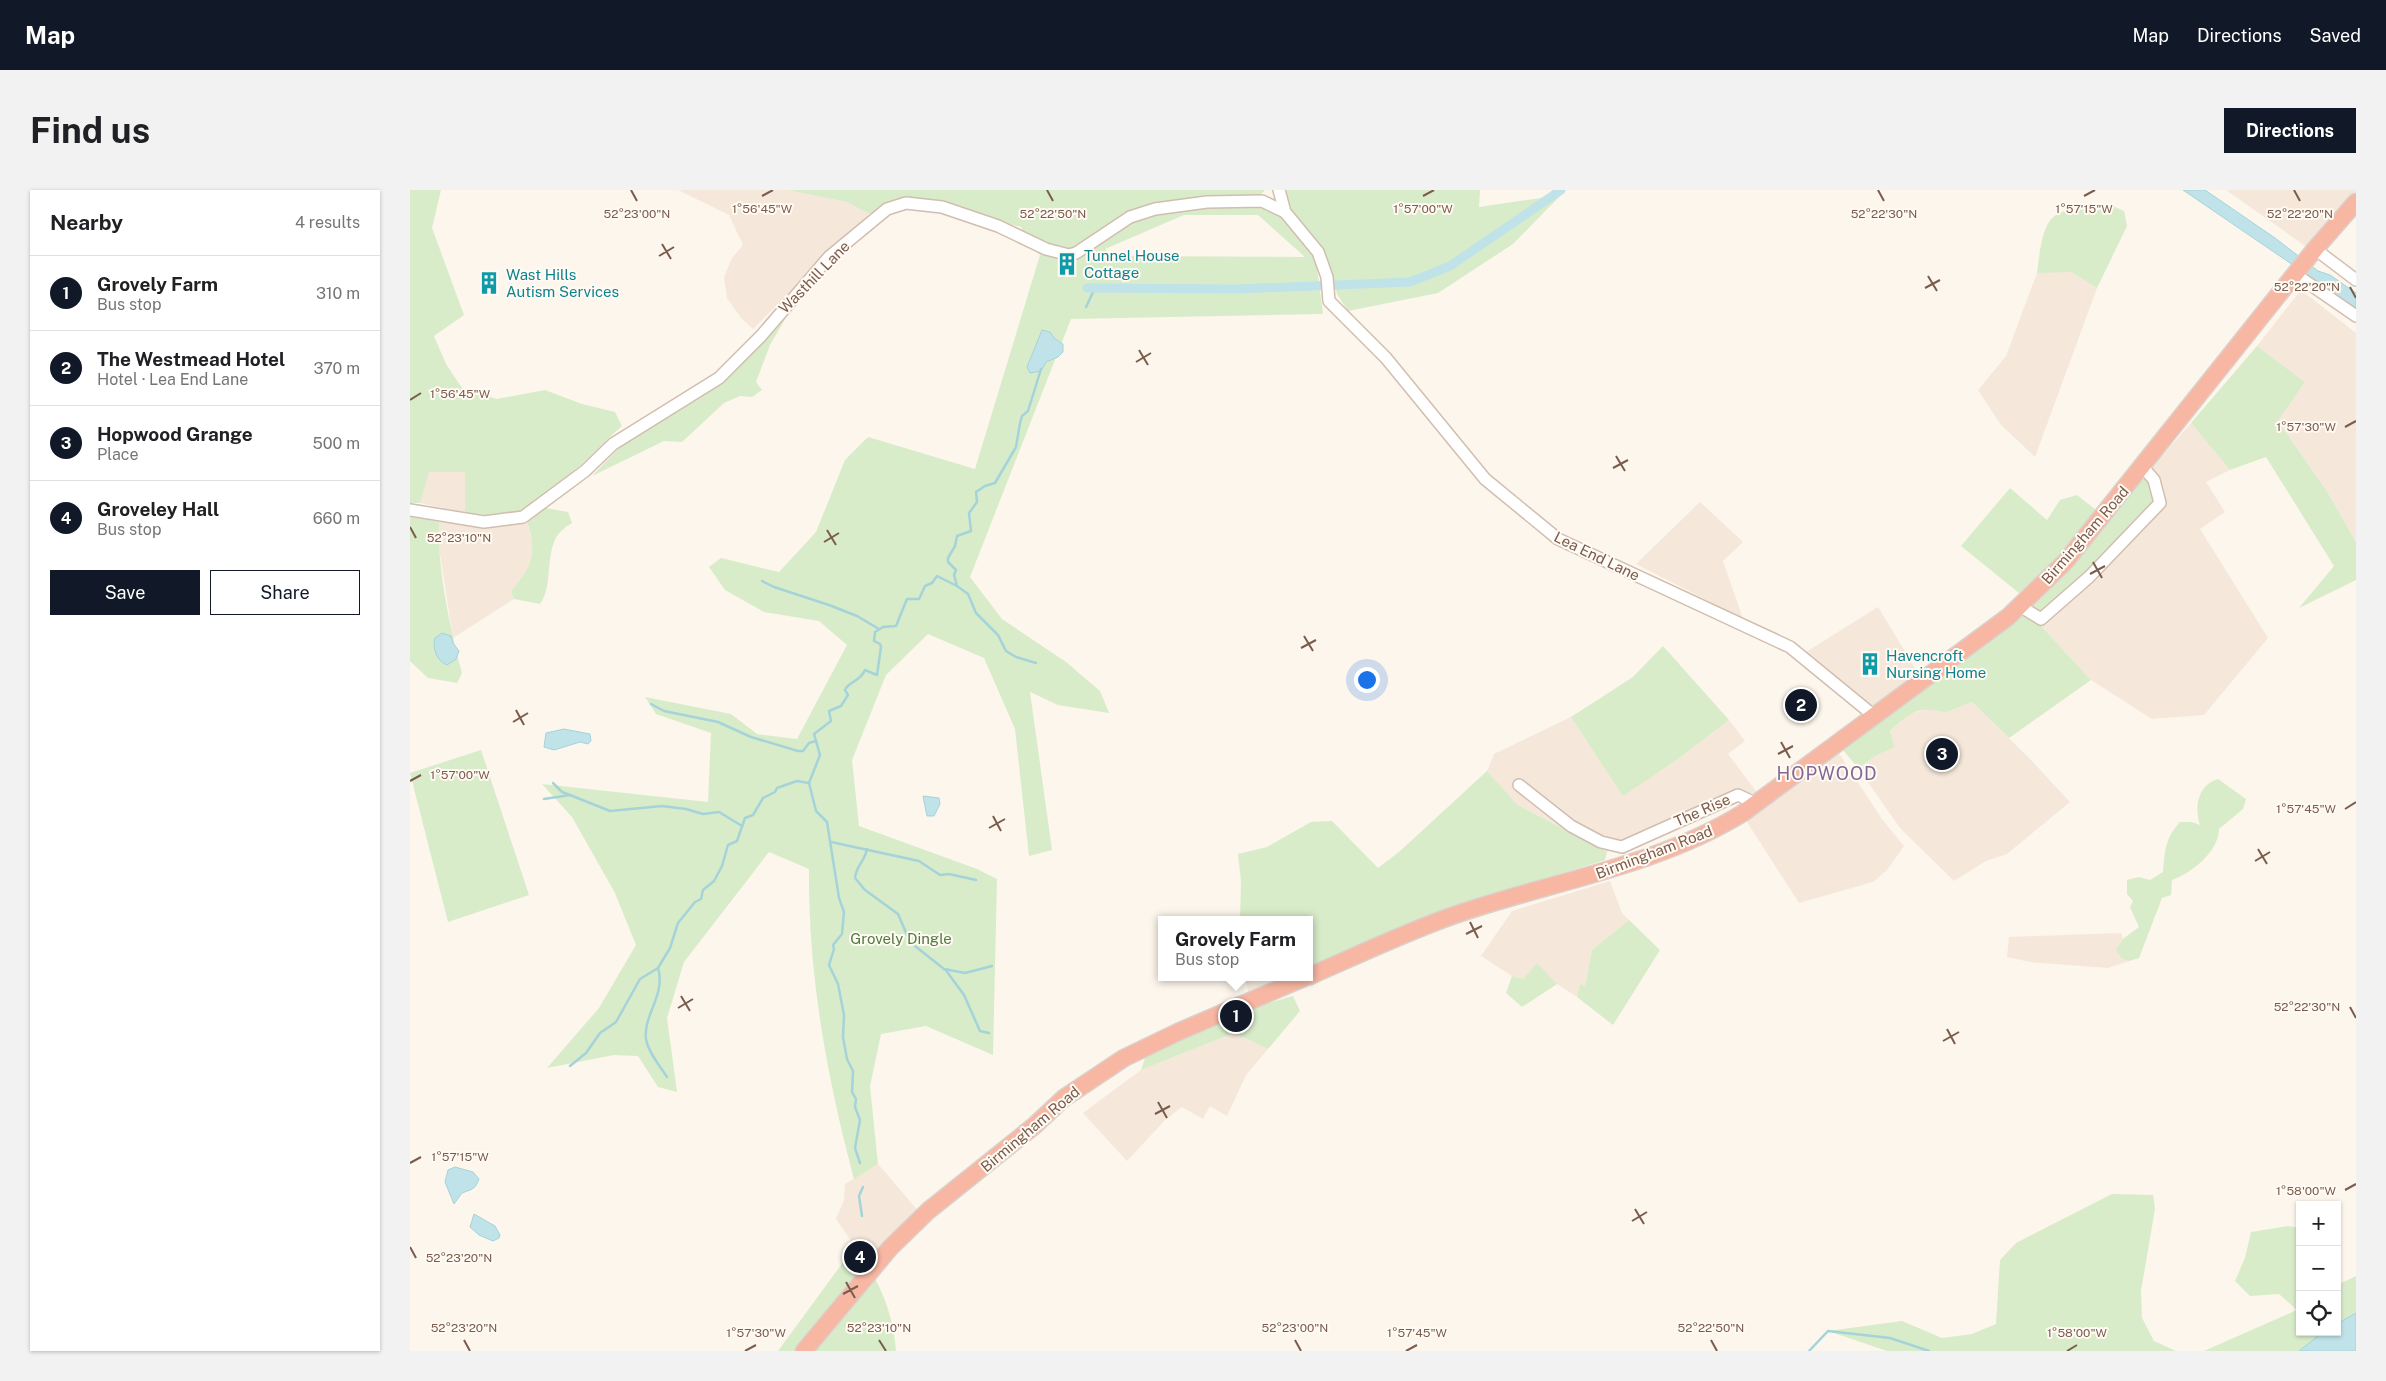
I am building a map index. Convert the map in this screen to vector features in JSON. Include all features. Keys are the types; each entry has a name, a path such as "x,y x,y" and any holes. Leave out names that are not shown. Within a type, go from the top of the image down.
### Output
{"highway":[{"name":"Birmingham Road","path":"1313,975 1447,918 1634,862 1719,827 1755,803 2008,617 2066,561 2295,274 2356,202"},
{"name":"Birmingham Road","path":"804,1351 890,1248 928,1211 1034,1126 1064,1098 1124,1058 1178,1032 1297,981"}],"street":[{"path":"1262,201 1275,190"},
{"path":"1280,190 1285,212"},
{"name":"Wasthill Lane","path":"410,510 484,522 523,517 585,471 613,444 719,378 761,336 829,257 887,209 906,203 942,207 998,226 1046,249 1069,255 1130,217 1154,209 1207,202 1262,201 1285,212"},
{"name":"Lea End Lane","path":"1285,212 1318,252 1328,277 1329,301 1386,358 1485,479 1513,505 1558,539 1790,647 1874,715"},
{"path":"2313,252 2356,280"},
{"path":"2295,274 2356,316"},
{"path":"2020,606 2041,619 2088,577 2160,503 2154,480 2142,468"},
{"path":"1519,785 1571,826 1601,842 1622,847 1634,862"},
{"name":"The Rise","path":"1622,847 1738,795 1755,803"}],"shaded area":[{"path":"678,190 787,190 847,202 869,214 753,329 741,318 727,298 724,277 732,258 743,245 729,215"},
{"path":"2226,190 2356,190 2356,191 2308,248"},
{"path":"2071,272 2097,288 2035,457 2001,425 1978,390 2006,356 2037,273"},
{"path":"2301,290 2356,333 2356,542 2328,493 2278,421 2305,382 2257,346"},
{"path":"2191,423 2230,470 2206,482 2225,512 2200,529 2268,638 2204,715 2152,719 2091,680 2042,627 2094,578 2163,492 2152,467"},
{"path":"428,472 465,472 465,513 420,503"},
{"path":"1700,502 1743,542 1723,561 1743,619 1636,564"},
{"path":"527,521 534,551 526,573 511,591 514,599 453,638 438,541 439,522 502,525"},
{"path":"1878,607 1918,673 1870,707 1806,652"},
{"path":"1972,702 2030,759 2070,802 2007,854 1986,861 1954,881 1900,828 1858,768 1877,755 1895,747 1890,731 1909,714 1931,708 1945,713"},
{"path":"1571,717 1623,795 1678,759 1729,720 1745,741 1728,754 1758,794 1737,791 1607,852 1518,805 1487,771 1494,754"},
{"path":"1838,752 1882,819 1904,846 1887,870 1873,882 1799,903 1745,819"},
{"path":"1610,881 1622,913 1629,920 1592,950 1585,986 1580,985 1577,997 1557,984 1537,964 1523,979 1512,976 1481,956 1512,911"},
{"path":"2121,933 2123,939 2117,950 2122,959 2129,961 2108,968 2030,962 2007,957 2009,937"},
{"path":"1247,981 1277,981 1248,992"},
{"path":"1234,1033 1268,1049 1246,1075 1227,1116 1210,1106 1203,1119 1182,1107 1165,1120 1127,1161 1083,1113 1141,1070"},
{"path":"878,1164 919,1212 866,1262 836,1219 844,1200 845,1184"}],"green space":[{"path":"410,190 441,190 432,228 464,315 434,336 446,364 462,388 497,399 545,390 582,404 615,412 622,426 556,487 515,513 497,515 465,513 465,472 429,472 420,503 410,503"},
{"name":"Grovely Dingle","path":"787,190 1265,190 1261,194 1265,206 1285,220 1292,214 1286,190 1480,190 1479,207 1561,195 1513,244 1438,293 1348,311 1337,294 1327,257 1316,260 1323,314 1071,319 970,577 1002,619 1066,662 1100,691 1109,713 1058,705 1030,692 1052,850 1029,856 1015,729 984,658 928,634 886,675 852,760 859,826 977,869 997,879 993,1055 926,1026 881,1034 870,1086 878,1164 854,1179 835,1103 821,1026 812,948 809,869 769,852 684,962 667,1018 677,1092 658,1087 638,1056 614,1055 547,1068 599,1008 636,945 615,893 572,817 542,784 708,802 711,733 656,714 645,697 731,714 757,734 797,739 847,645 819,621 764,612 725,590 709,567 721,558 779,572 816,532 845,460 868,437 975,469 1040,255 1031,248 1021,227 912,198 891,202 869,214 847,202","holes":["1184,215 1258,215 1305,257 1112,256 1105,249"]},
{"path":"2113,206 2124,211 2127,226 2097,288 2071,272 2037,273 2043,236 2054,216 2063,211"},
{"path":"791,309 770,345 756,382 762,390 752,397 740,396 724,403 682,442 664,441 592,476 620,447 726,378 764,342"},
{"path":"2257,346 2305,382 2278,421 2328,493 2356,542 2356,580 2299,608 2334,566 2266,457 2230,470 2191,423"},
{"path":"2145,476 2151,482 2157,500 2099,562 2042,614 2042,627 2091,680 2009,738 1972,702 1945,713 1936,710 1915,712 1890,731 1895,747 1877,755 1858,768 1843,750 1961,660 2068,567"},
{"path":"2010,488 2047,520 2060,500 2077,495 2096,510 2051,567 2019,593 1961,546"},
{"path":"546,508 568,512 572,523 560,532 553,544 546,589 540,604 514,599 511,591 524,574 531,559 532,542 527,521"},
{"path":"410,516 439,522 442,578 462,673 457,683 428,678 410,661"},
{"path":"1663,646 1729,720 1678,759 1623,796 1571,717 1633,677"},
{"path":"481,750 529,895 448,922 410,773"},
{"path":"1487,771 1518,805 1607,852 1605,860 1425,916 1313,967 1313,916 1240,916 1241,881 1238,854 1267,847 1311,822 1332,821 1378,868 1399,852"},
{"path":"2218,779 2246,799 2243,809 2219,829 2214,845 2196,867 2172,880 2171,895 2162,898 2139,958 2129,961 2122,959 2116,950 2123,939 2139,927 2130,907 2133,901 2127,894 2127,880 2139,877 2150,880 2163,872 2165,851 2171,834 2180,822 2192,822 2200,825 2197,811 2199,797 2206,786"},
{"path":"1629,920 1660,950 1613,1025 1577,997 1580,984 1585,986 1592,950"},
{"path":"1537,963 1557,984 1522,1007 1506,993 1512,976 1523,979"},
{"path":"1293,996 1300,1011 1268,1049 1234,1033 1141,1070 1146,1055 1259,1006"},
{"path":"2112,1194 2153,1195 2155,1209 2141,1291 2142,1318 2154,1341 2176,1351 1887,1351 1828,1331 1902,1321 1942,1338 1972,1334 1996,1324 2000,1260 2016,1243"},
{"path":"2288,1226 2296,1227 2296,1309 2279,1294 2250,1296 2235,1281 2245,1258 2251,1232"},
{"path":"855,1246 871,1271 888,1308 896,1351 778,1351"},
{"path":"2356,1276 2356,1313 2341,1322 2341,1291 2341,1283"},
{"path":"2296,1310 2296,1336 2318,1336 2299,1351 2204,1351"}],"water":[{"path":"2183,190 2205,190 2275,238 2318,271 2330,275 2356,293 2356,308"},
{"path":"1042,330 1050,332 1055,339 1063,344 1063,352 1058,357 1046,362 1041,371 1030,373 1027,367"},
{"path":"442,633 451,636 453,643 459,651 456,659 447,665 440,661 434,646 435,638"},
{"path":"564,729 590,734 591,741 588,744 580,742 554,750 544,747 546,733"},
{"path":"923,796 939,798 940,804 934,816 927,816"},
{"path":"455,1167 473,1172 479,1179 478,1183 471,1190 462,1193 454,1204 445,1182 448,1170"},
{"path":"474,1214 495,1226 500,1235 499,1238 493,1241 479,1235 470,1227"},
{"path":"2356,1313 2356,1351 2299,1351 2318,1336 2341,1336 2341,1322"}],"waterway":[{"path":"1087,288 1236,289 1410,282 1450,266 1561,190"},
{"path":"1086,307 1095,288"},
{"path":"667,1077 649,1049 646,1030 659,987 658,968 670,948 678,923 695,902 701,899 703,890 714,881 722,866 728,845 737,841 745,818 753,815 763,798 775,792 777,788 797,781 809,783 820,755 814,734 831,721 829,711 841,706 848,695 845,690 865,670 877,675 881,647 880,644 874,641 875,632 883,627 896,626 907,599 919,599 925,586 932,583 937,576 957,586 954,575 956,570 948,562 948,558 955,546 957,536 971,531 969,513 977,502 976,492 985,486 995,483 1016,447 1022,416 1028,411 1041,369"},
{"path":"762,581 857,616 879,629"},
{"path":"957,586 968,594 976,613 998,635 1006,651 1016,657 1036,663"},
{"path":"651,704 664,711 718,722 751,737 798,751 803,751 809,743 816,741"},
{"path":"553,783 562,792 570,795"},
{"path":"809,783 816,811 827,822 839,898 844,912 842,934 833,945 834,949 829,965 838,984 844,1015 843,1037 847,1059 853,1071 852,1092 856,1099 855,1107 860,1120 855,1148 860,1163"},
{"path":"544,799 570,795 610,811 662,806 686,809 703,814 719,812 742,826"},
{"path":"831,842 919,861 940,875 949,874 976,880"},
{"path":"867,849 855,878 865,890 898,914 907,935 915,946 944,969 965,973 992,966"},
{"path":"570,1066 586,1053 600,1033 616,1022 640,979 658,968"},
{"path":"945,969 964,995 980,1031 989,1033"},
{"path":"862,1216 859,1196 863,1187"},
{"path":"1809,1351 1828,1331 1890,1338 1929,1351"}],"place":[{"name":"Tunnel House Cottage","path":"1067,264"},
{"name":"Wast Hills Autism Services","path":"489,283"},
{"name":"Havencroft Nursing Home","path":"1870,664"},
{"name":"The Westmead Hotel","path":"1801,705"},
{"name":"Hopwood Grange","path":"1942,754"},
{"name":"Grovely Farm","path":"1236,1016"},
{"name":"Groveley Hall","path":"860,1257"}],"district":[{"name":"HOPWOOD","path":"1827,773"}]}
